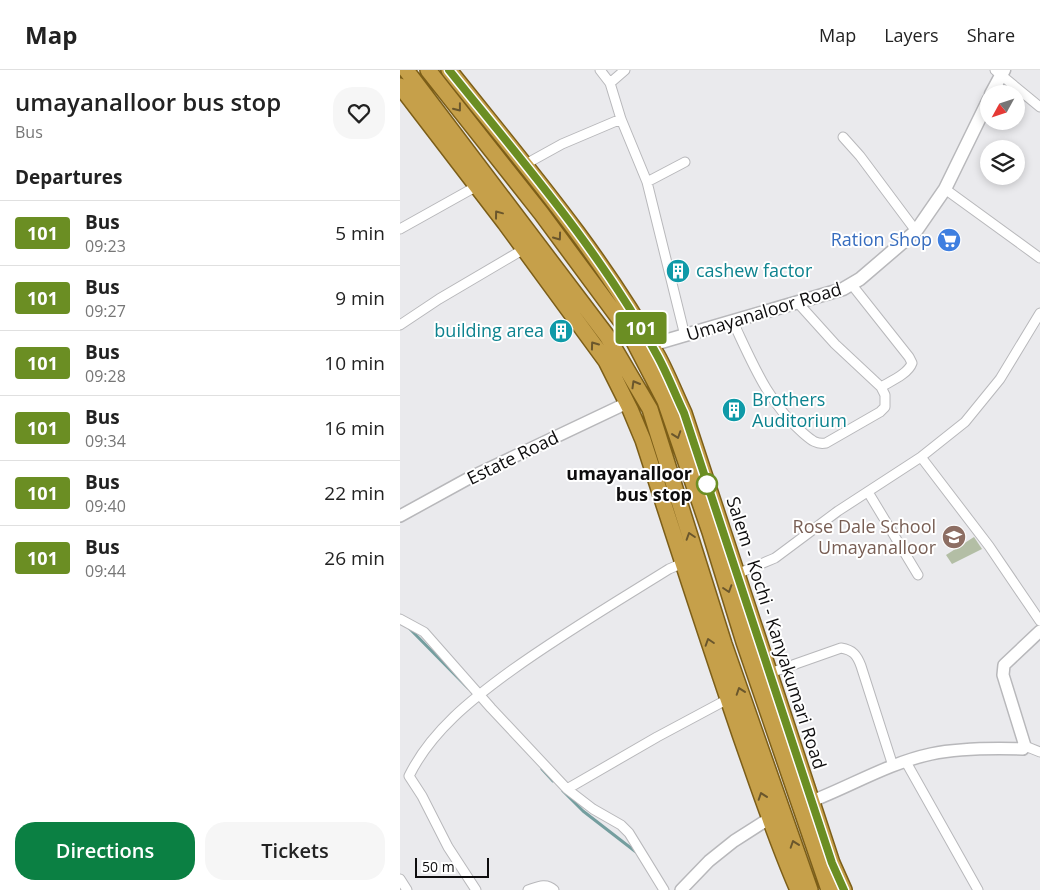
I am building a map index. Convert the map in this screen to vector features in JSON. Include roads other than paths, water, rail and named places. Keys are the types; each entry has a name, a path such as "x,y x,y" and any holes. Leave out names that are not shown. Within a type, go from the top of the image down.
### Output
{"highway":[{"path":"406,70 607,336 650,409 724,644 810,890"},
{"path":"428,70 541,213 629,332 665,401 710,532 744,642 830,890"},
{"name":"Salem - Kochi - Kanyakumari Road","path":"449,70 572,226 614,284 651,345 684,413 832,863 844,890"},
{"path":"400,86 477,186 606,361 627,403 643,440 728,700 798,890"}],"main road":[{"path":"995,85 1000,72"},
{"name":"Umayanaloor Road","path":"651,345 798,303 852,285 916,231 945,189 980,117"}],"street":[{"path":"600,70 610,83 647,182 685,336"},
{"path":"610,83 625,70"},
{"path":"1000,72 1040,107"},
{"path":"524,165 562,144 622,119"},
{"path":"843,138 860,156 916,231"},
{"path":"647,182 685,162"},
{"path":"400,229 477,186"},
{"path":"945,189 1040,258"},
{"path":"400,325 439,299 524,249"},
{"path":"852,285 912,362 910,368 881,387"},
{"path":"733,322 760,380 788,420 814,441 820,444 826,443 880,412 885,407 886,401 881,387 841,350 798,303"},
{"path":"737,574 775,558 868,492 922,457 964,422 1000,379 1040,313"},
{"name":"Estate Road","path":"400,516 471,478 627,403"},
{"path":"922,457 989,546 1040,621"},
{"path":"868,492 918,575"},
{"path":"476,890 448,847 422,796 409,776 424,752 434,737 480,694 545,646 661,574 683,563"},
{"path":"400,619 424,632 491,708 567,789 629,833 664,890"},
{"path":"1040,631 1004,665 1003,675 1026,746 1040,752"},
{"path":"770,673 841,648 849,649 855,653 861,666 893,766"},
{"path":"567,789 657,737 728,700"},
{"path":"812,801 893,766 929,754 966,749 1023,749 1026,746"},
{"path":"906,762 978,890"},
{"path":"681,890 709,861 734,840 770,818"},
{"path":"400,879 407,890"},
{"path":"528,890 542,885 552,887 554,890"}],"waterway":[{"path":"409,628 468,688"},
{"path":"542,769 553,781"},
{"path":"563,791 583,811 636,852"}],"place":[{"name":"Ration Shop","path":"949,240"},
{"name":"cashew factor","path":"678,271"},
{"name":"building area","path":"561,331"},
{"name":"Brothers Auditorium","path":"734,410"},
{"name":"umayanalloor bus stop","path":"707,484"},
{"name":"Rose Dale School Umayanalloor","path":"954,537"}]}
